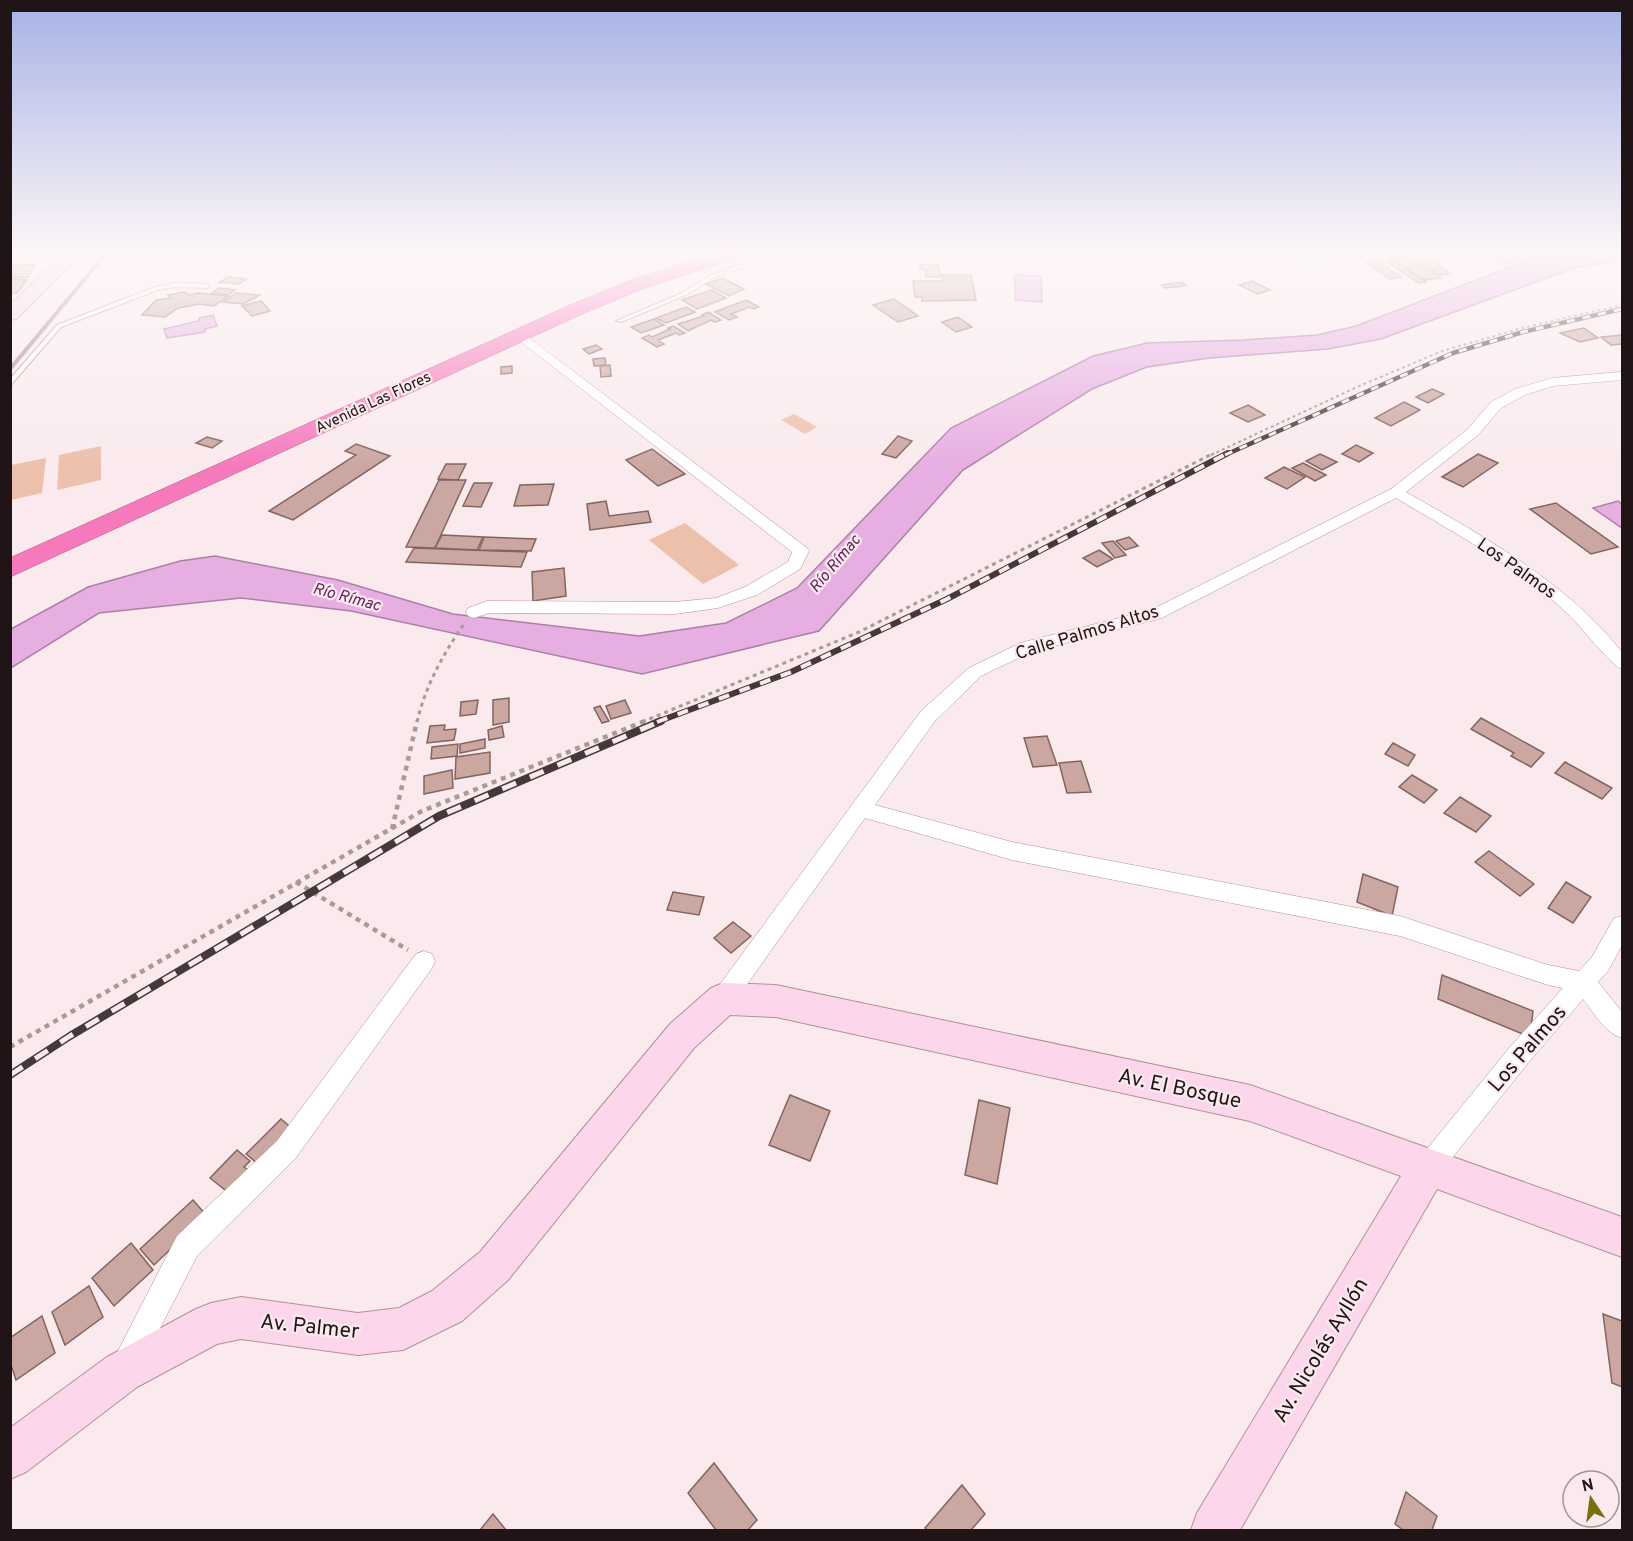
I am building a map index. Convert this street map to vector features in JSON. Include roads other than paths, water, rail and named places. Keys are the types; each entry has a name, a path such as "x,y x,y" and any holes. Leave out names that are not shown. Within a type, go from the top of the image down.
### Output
{"highway":[{"name":"Avenida Las Flores","path":"10,569 548,323"}],"street":[{"path":"474,612 487,608 675,608 718,603 751,591 794,565 801,552 520,335"},
{"name":"Calle Palmos Altos","path":"723,999 928,716 975,672 1026,647 1156,614 1396,492 1473,432 1496,405 1520,392 1552,382 1623,376"},
{"name":"Los Palmos","path":"1396,492 1533,575 1575,610 1623,663"},
{"path":"862,808 1012,851 1400,926 1548,975 1584,982 1614,1020 1623,1027"},
{"name":"Los Palmos","path":"1427,1169 1519,1054 1600,964 1623,925"},
{"path":"122,1372 187,1246 286,1150 424,961"},
{"name":"Av. El Bosque","path":"723,999 776,1000 1250,1103 1401,1157 1427,1169 1623,1237"},
{"name":"Av. Palmer","path":"10,1456 122,1372 211,1324 241,1318 358,1334 403,1329 447,1306 494,1266 682,1036 723,999"},
{"name":"Av. Nicolás Ayllón","path":"1214,1530 1427,1169"}],"lane":[{"path":"10,384 59,326 67,323"}],"water":[{"path":"191,323 216,323 217,326 205,329 205,332 167,338 164,329"},
{"name":"Río Rímac","path":"1364,323 1425,323 1381,339 1328,349 1210,358 1147,367 1092,389 963,470 819,631 642,674 351,611 241,598 99,613 11,668 11,629 88,587 180,561 215,556 338,580 453,614 639,636 726,623 797,588 951,428 1093,356 1147,343 1317,335"},
{"path":"1618,501 1622,504 1622,528 1593,508"}],"waterway":[{"path":"10,369 48,323"}],"railway":[{"path":"1225,455 1453,353 1562,323"},
{"path":"657,722 791,672 947,599 1228,453"},
{"path":"10,1075 70,1036 439,816 661,721"}]}
